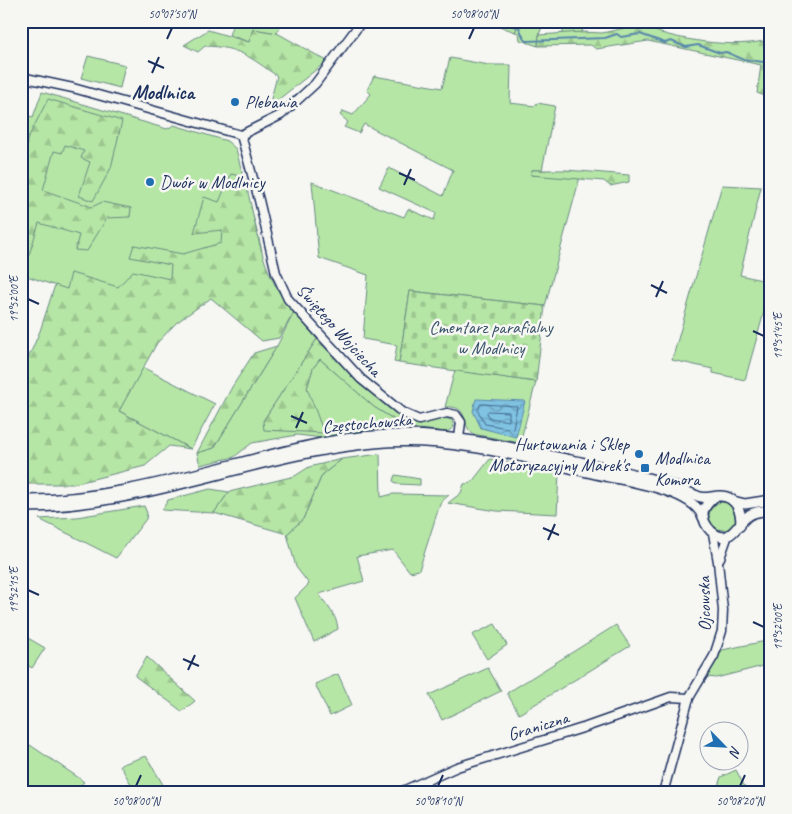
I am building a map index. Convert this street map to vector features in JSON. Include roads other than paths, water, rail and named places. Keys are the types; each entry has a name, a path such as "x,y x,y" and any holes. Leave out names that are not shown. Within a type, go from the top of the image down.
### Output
{"main road":[{"name":"Częstochowska","path":"21,500 80,497 126,490 346,439 394,434 459,438 645,476 701,498 714,498"},
{"name":"Częstochowska","path":"21,507 60,506 105,501 328,449 376,443 413,442 478,448 642,484 684,500 697,507 704,517"},
{"path":"771,500 745,504 725,496 714,498 705,507 704,517 712,532 728,535 740,526 748,516 771,510"},
{"path":"734,501 740,512 740,526"}],"street":[{"path":"21,77 73,88 241,135 281,115 314,84 362,21"},
{"name":"Świętego Wojciecha","path":"241,135 276,273 288,299 373,391 412,418 423,420 450,413 456,415 461,422 459,438"},
{"name":"Ojcowska","path":"663,793 689,698 714,656 722,631 723,615 716,542 712,532"},
{"name":"Ojcowska","path":"718,562 728,535"},
{"name":"Graniczna","path":"398,793 457,768 577,730 671,697 689,698"}],"water":[{"path":"476,399 525,401 516,437 481,428 473,411"}],"waterway":[{"path":"500,21 519,27 524,39 527,41 605,38 617,34 621,37 640,34 665,43 671,41 686,47 698,45 720,53 726,52 742,59 763,62 771,56"}],"place":[{"name":"Plebania","path":"235,102"},
{"name":"Dwór w Modlnicy","path":"150,182"},
{"name":"Hurtowania i Sklep Motoryzacyjny Marek's","path":"639,454"},
{"name":"Modlnica Komora","path":"645,468"}],"district":[{"name":"Modlnica","path":"163,92"}],"park label":[{"name":"Cmentarz parafialny w Modlnicy","path":"491,337"}]}
